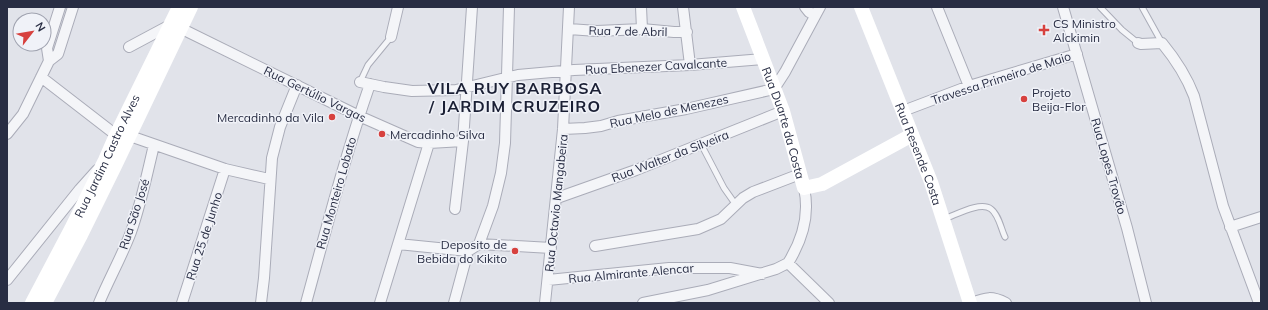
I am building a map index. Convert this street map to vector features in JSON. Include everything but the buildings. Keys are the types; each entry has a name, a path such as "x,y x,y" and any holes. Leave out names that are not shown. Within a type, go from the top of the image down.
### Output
{"main road":[{"name":"Rua Jardim Castro Alves","path":"176,26 179,7"},
{"name":"Rua Jardim Castro Alves","path":"45,303 82,235 123,136 176,26 190,7"},
{"name":"Rua Duarte da Costa","path":"743,7 783,111 802,181"},
{"name":"Rua Resende Costa","path":"861,7 912,135 943,219 971,303"},
{"path":"802,181 822,184 912,135"},
{"name":"Rua Jardim Castro Alves","path":"32,303 106,160 123,136"}],"street":[{"path":"49,61 47,48 60,7"},
{"path":"7,134 23,114 49,61 58,54 73,7"},
{"name":"Rua Monteiro Lobato","path":"391,37 398,7"},
{"path":"455,208 463,141 472,7"},
{"path":"479,244 493,206 501,173 505,143 508,87 509,7"},
{"name":"Rua Octavio Mangabeira","path":"545,303 552,248 563,129 569,7"},
{"path":"641,7 642,29"},
{"path":"683,7 690,65"},
{"path":"805,7 809,12 818,11"},
{"path":"937,7 969,86"},
{"name":"Rua Lopes Trovão","path":"1063,7 1129,235 1146,303"},
{"path":"774,88 786,72 818,11"},
{"path":"129,47 176,26"},
{"name":"Rua Gertúlio Vargas","path":"176,26 359,116 418,142 429,143 463,141"},
{"name":"Rua 7 de Abril","path":"568,29 597,31 642,29 687,32"},
{"path":"1138,43 1162,43 1176,60 1186,76 1194,96 1223,206 1259,303"},
{"name":"Travessa Primeiro de Maio","path":"903,111 969,86 1077,54"},
{"name":"Rua Ebenezer Cavalcante","path":"365,83 412,91 456,90 518,75 566,71 690,65 763,59"},
{"path":"41,77 123,136 225,169 270,179"},
{"name":"Rua Monteiro Lobato","path":"306,303 359,116 365,83"},
{"path":"260,303 264,278 272,158 280,127 297,85"},
{"name":"Rua Melo de Menezes","path":"563,129 601,126 618,121 686,109 774,88"},
{"name":"Rua Walter da Silveira","path":"557,198 636,170 783,111"},
{"path":"380,303 429,143"},
{"name":"Rua São José","path":"100,303 107,283 130,234 139,206 154,145"},
{"path":"7,280 80,189 106,160"},
{"name":"Rua 25 de Junho","path":"182,303 225,169"},
{"path":"595,246 698,229 721,219 743,198 753,192 802,181"},
{"name":"Rua Duarte da Costa","path":"788,263 796,251 805,225 806,201 802,181"},
{"path":"1230,227 1261,217"},
{"path":"398,244 468,251 479,244 552,248"},
{"path":"454,303 468,251"},
{"path":"643,303 708,290 762,274 788,263 829,303"},
{"name":"Rua Almirante Alencar","path":"548,280 669,268 730,268 762,274"},
{"path":"971,303 984,298 992,298 1006,303"}],"lane":[{"path":"1100,7 1122,30 1138,43"},
{"path":"1142,7 1162,43"},
{"name":"Rua Monteiro Lobato","path":"365,83 368,65 391,37"},
{"path":"701,144 724,188 736,205"},
{"path":"943,219 977,206 984,206 996,215 1004,238"}],"place":[{"name":"CS Ministro Alckimin","path":"1044,30"},
{"name":"Projeto Beija-Flor","path":"1024,99"},
{"name":"Mercadinho da Vila","path":"332,117"},
{"name":"Mercadinho Silva","path":"382,134"},
{"name":"Deposito de Bebida do Kikito","path":"515,251"}],"district":[{"name":"VILA RUY BARBOSA / JARDIM CRUZEIRO","path":"515,97"}]}
